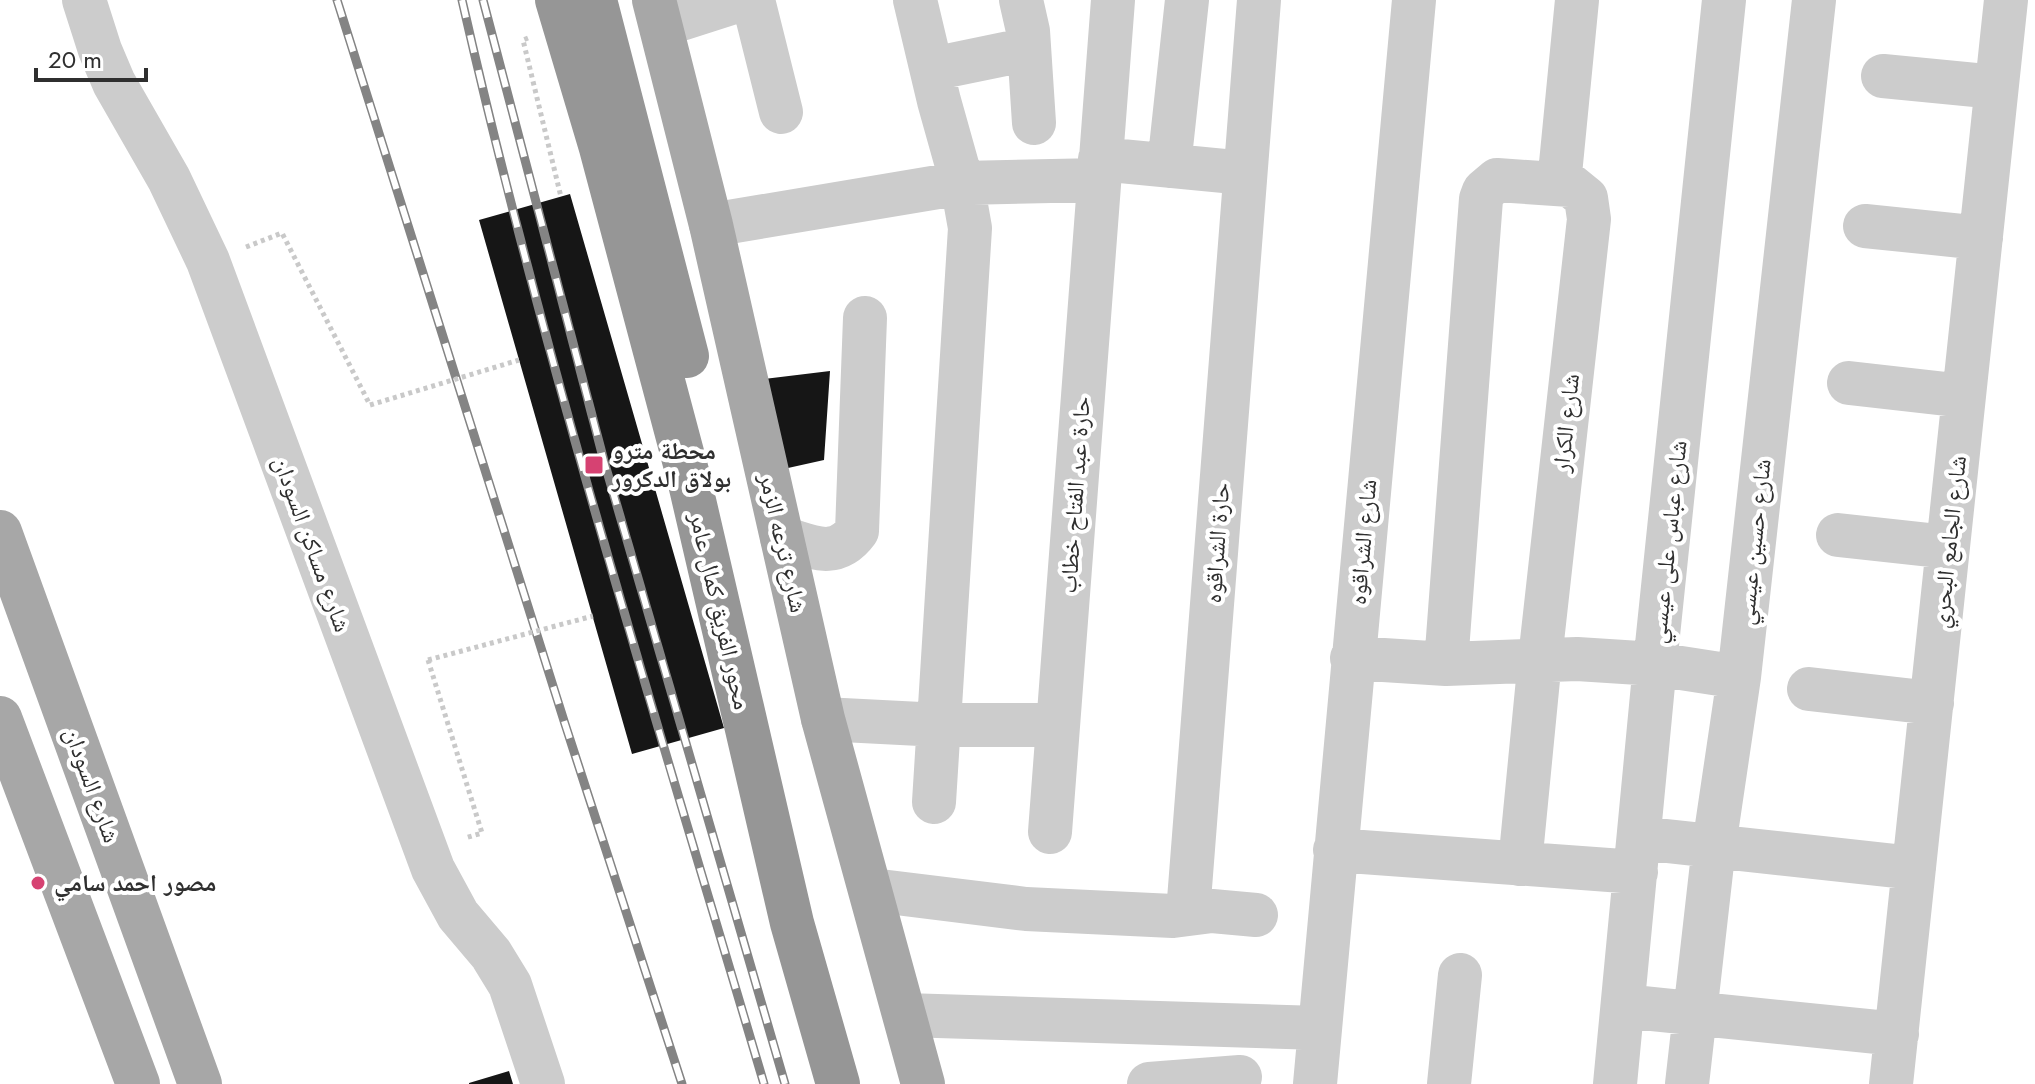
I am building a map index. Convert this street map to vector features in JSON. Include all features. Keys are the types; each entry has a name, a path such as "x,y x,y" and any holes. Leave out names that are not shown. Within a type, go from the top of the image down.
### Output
{"highway":[{"name":"محور الفريق كمال عامر","path":"557,0 601,148 689,479 792,923 838,1084"},
{"name":"محور الفريق كمال عامر","path":"595,0 716,470 820,910 868,1084"}],"main road":[{"name":"شارع ترعه الزمر","path":"658,12 711,225 823,719 923,1084"},
{"name":"شارع السودان","path":"0,532 200,1084"},
{"path":"0,718 138,1084"}],"street":[{"name":"شارع مساكن السودان","path":"84,0 114,83 169,179 208,261 433,869 458,915 491,954 510,985 543,1084"},
{"path":"658,12 740,0"},
{"path":"753,0 781,112"},
{"path":"915,0 967,201 970,239 934,802"},
{"path":"1021,0 1029,49 1034,123"},
{"name":"حارة عبد الفتاح خطاب","path":"1050,832 1113,0"},
{"path":"1169,166 1187,0"},
{"name":"حارة الشراقوه","path":"1188,913 1259,0"},
{"name":"شارع الشراقوه","path":"1315,1084 1414,0"},
{"path":"1446,664 1481,199 1484,191 1497,180 1559,184 1577,0"},
{"name":"شارع عباس على عيسي","path":"1615,1084 1724,0"},
{"name":"شارع حسين عيسي","path":"1687,1084 1714,846 1739,677 1814,0"},
{"name":"شارع الجامع البحري","path":"1891,1084 2006,0"},
{"path":"932,69 1029,49"},
{"path":"1883,76 1996,87"},
{"path":"711,225 962,183 1100,169 1169,166 1245,173"},
{"name":"شارع الكرار","path":"1520,864 1589,219 1586,198 1570,185 1559,184"},
{"path":"1865,226 1981,238"},
{"path":"782,538 826,550 838,548 857,531 865,318"},
{"path":"1849,383 1964,396"},
{"path":"1838,535 1948,547"},
{"path":"1352,658 1446,664 1540,659 1655,664 1739,677"},
{"path":"1809,689 1932,703"},
{"path":"823,719 940,725 1058,725"},
{"path":"1335,850 1520,864 1714,846 1914,868"},
{"path":"872,890 1026,909 1163,916 1212,911 1256,915"},
{"path":"1449,1084 1460,975"},
{"path":"1623,1006 1897,1034"},
{"path":"905,1015 1320,1028"},
{"path":"1149,1084 1240,1077"}],"path":[{"path":"523,40 561,197"},
{"path":"208,261 282,233 370,405 519,360"},
{"path":"470,793 428,660 593,616"}],"building":[{"name":"محطة مترو بولاق الدكرور","path":"570,194 724,728 632,754 479,220"},
{"path":"830,371 824,460 779,470 756,380"},
{"path":"509,1071 513,1084 469,1084 469,1083"}],"railway":[{"path":"337,0 682,1084"},
{"path":"462,0 494,137 566,409 764,1084"},
{"path":"483,0 604,461 785,1084"}],"place":[{"name":"محطة مترو بولاق الدكرور","path":"594,465"},
{"name":"مصور احمد سامي","path":"38,883"}]}
